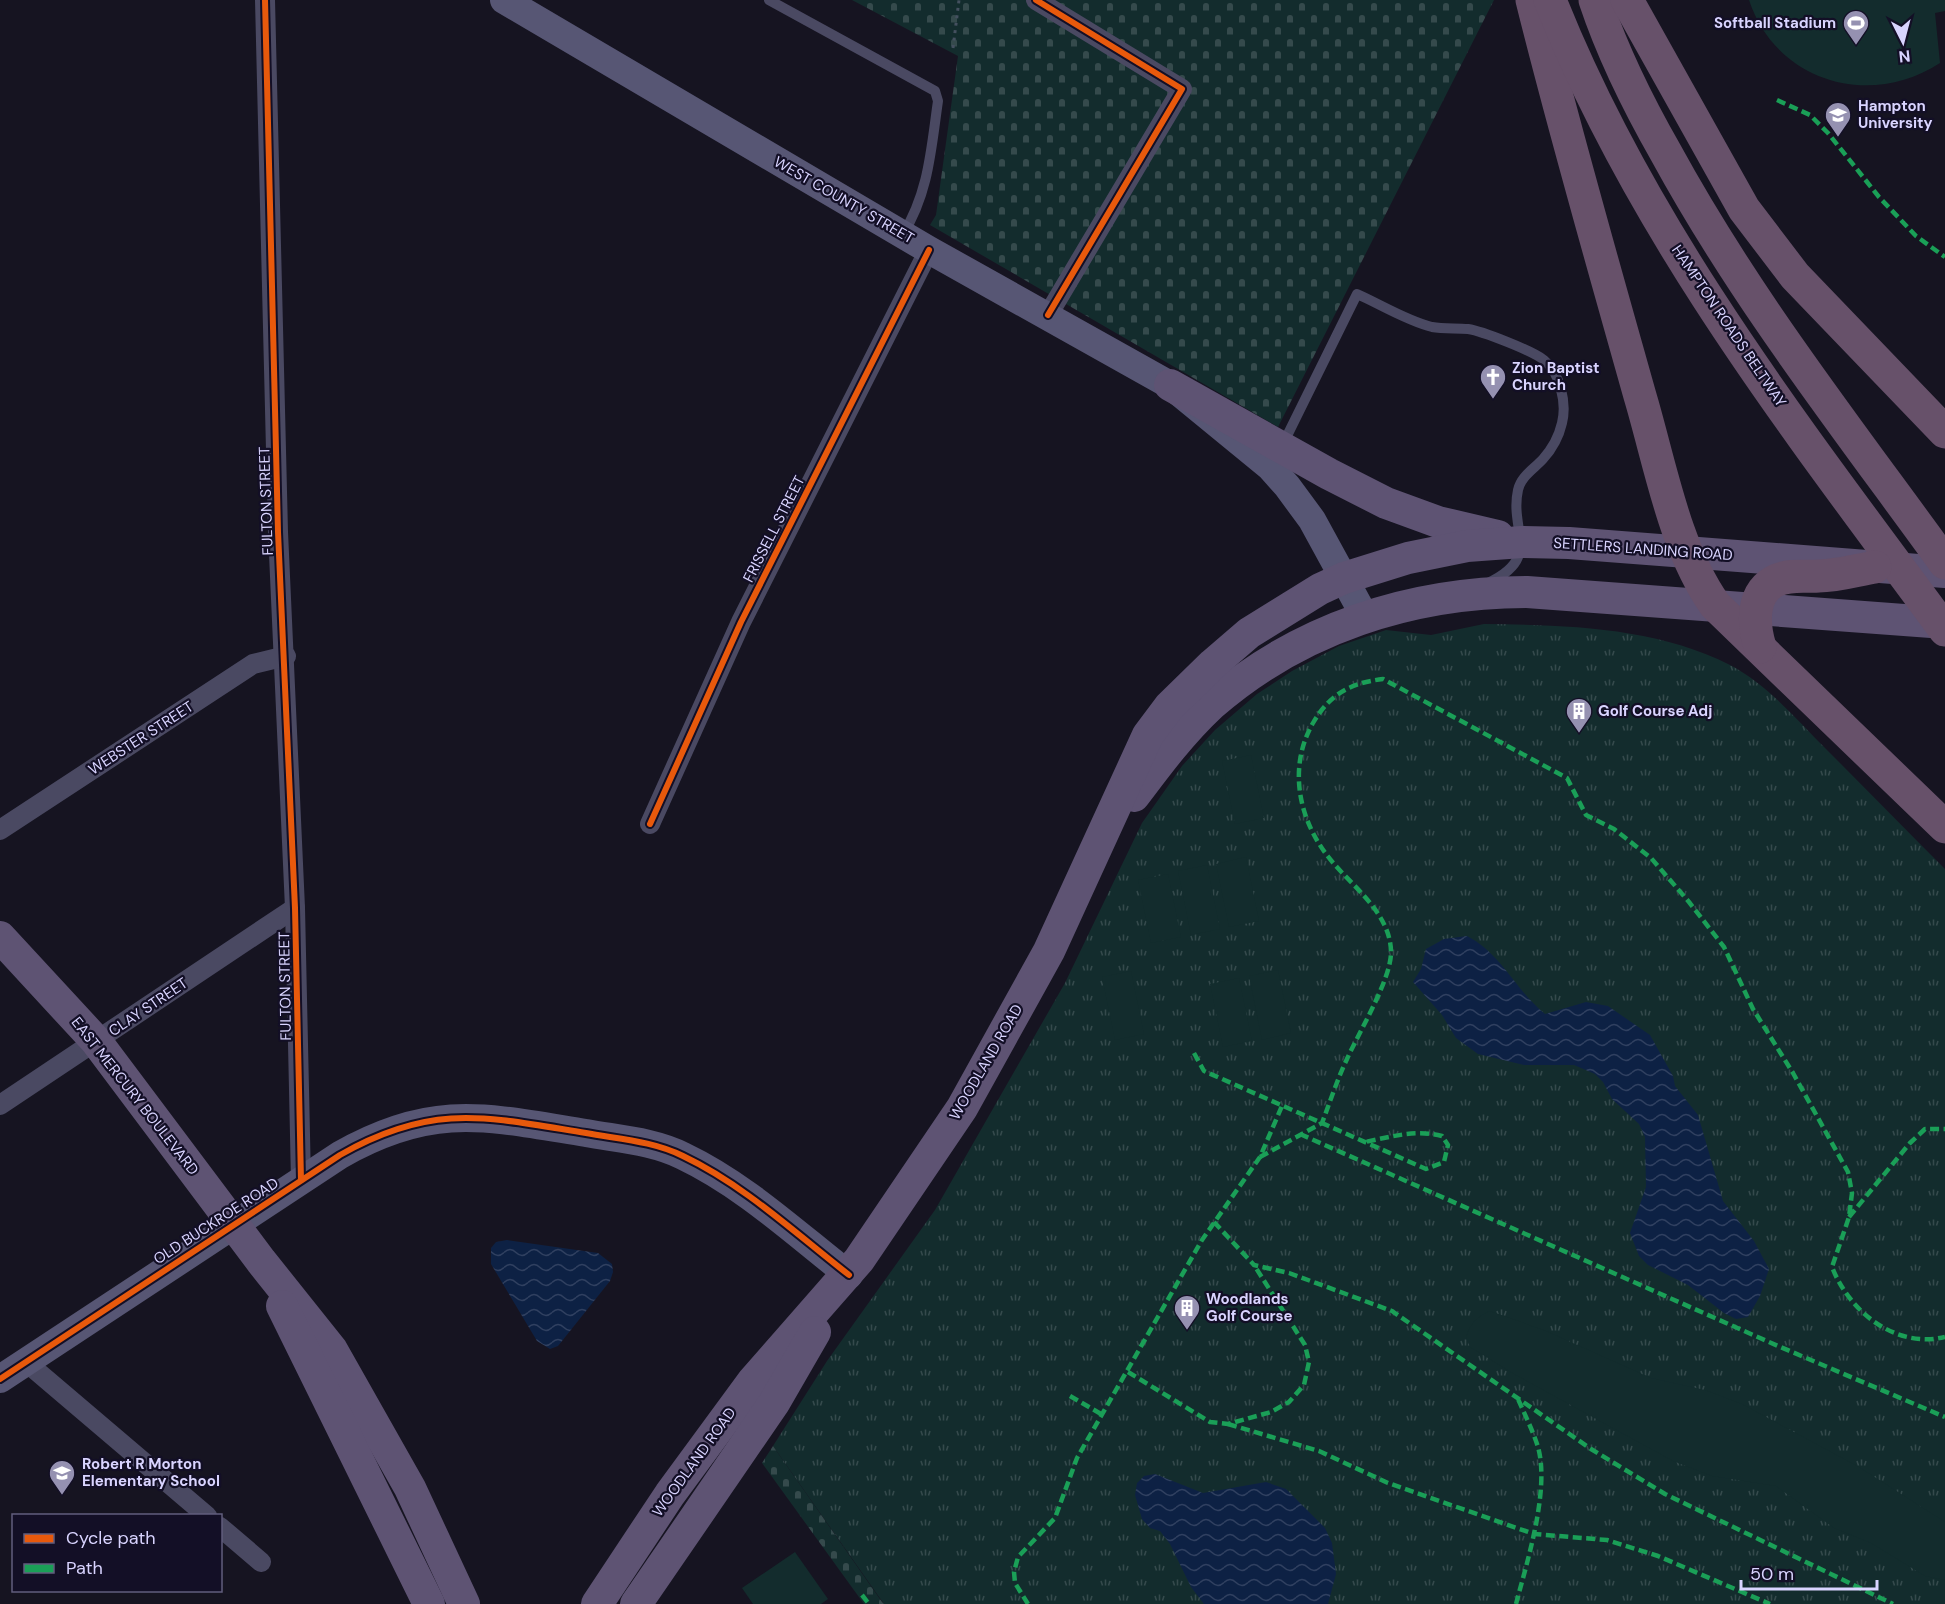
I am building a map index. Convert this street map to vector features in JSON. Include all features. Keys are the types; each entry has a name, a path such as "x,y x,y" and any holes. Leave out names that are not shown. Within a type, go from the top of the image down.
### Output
{"highway":[{"path":"1532,0 1568,143 1686,551 1696,575 1715,605 1945,827"},
{"name":"HAMPTON ROADS BELTWAY","path":"1550,0 1598,110 1652,208 1717,310 1852,504 1945,630"},
{"path":"1595,0 1622,71 1691,199 1737,274 1945,563"},
{"path":"1627,0 1744,209 1795,276 1945,432"},
{"path":"1760,646 1754,628 1756,608 1765,591 1778,580 1875,567"}],"main road":[{"path":"1170,385 1276,457 1438,522 1522,542"},
{"name":"SETTLERS LANDING ROAD","path":"1344,578 1417,556 1467,546 1522,542 1686,551 1945,572"},
{"name":"WOODLAND ROAD","path":"636,1604 774,1403 849,1275 962,1108 1049,951 1148,735 1169,707 1249,633 1310,595 1344,578"},
{"path":"1365,616 1419,602 1475,593 1527,592 1945,623"},
{"name":"WOODLAND ROAD","path":"1102,837 1169,751 1212,705 1290,650 1365,616"},
{"name":"EAST MERCURY BOULEVARD","path":"0,937 96,1041 261,1262 332,1350 410,1488 464,1604"},
{"name":"EAST MERCURY BOULEVARD","path":"261,1262 304,1356 429,1604"},
{"name":"WOODLAND ROAD","path":"597,1604 670,1494 753,1381 849,1275"}],"street":[{"name":"FULTON STREET","path":"265,0 278,531 286,656 295,908 301,1180"},
{"name":"WEST COUNTY STREET","path":"504,0 902,235 1170,385"},
{"path":"1036,0 1182,89 1048,315"},
{"name":"FRISSELL STREET","path":"650,824 741,622 929,250"},
{"path":"1276,457 1365,616"},
{"name":"WEBSTER STREET","path":"0,830 253,664 286,656"},
{"name":"CLAY STREET","path":"0,1105 295,908"},
{"name":"OLD BUCKROE ROAD","path":"0,1379 301,1180 372,1138 402,1126 440,1118 499,1120 636,1142 683,1155 732,1184 849,1275"},
{"path":"26,1362 206,1514"},
{"path":"222,1529 261,1562"}],"lane":[{"path":"769,0 935,91 938,101 925,187 919,208 902,235"},
{"path":"1276,457 1357,294 1431,327 1469,329 1489,335 1544,360 1559,384 1563,401 1563,421 1556,440 1519,485 1516,513 1522,542 1512,567 1475,593"}],"path":[{"path":"953,48 959,0"}],"green space":[{"path":"852,0 1494,0 1278,427 930,225 936,215 958,56"},
{"name":"Softball Stadium","path":"1749,0 1945,0 1945,11 1935,13 1940,63 1913,77 1884,84 1856,85 1828,80 1803,68 1780,51 1762,28"},
{"path":"1484,624 1578,627 1641,636 1702,652 1730,665 1757,682 1781,703 1945,869 1945,1604 884,1604 773,1446 827,1361 935,1210 1065,983 1142,823 1182,766 1215,730 1257,694 1292,671 1339,646 1386,630 1431,635"},
{"path":"1251,755 1264,818 1235,824 1222,761"},
{"path":"1246,857 1259,921 1229,927 1216,864"},
{"path":"1207,865 1220,929 1191,935 1178,871"},
{"path":"1168,874 1181,937 1151,943 1138,880"},
{"path":"1278,970 1291,1033 1262,1040 1249,976"},
{"path":"1131,971 1144,1034 1115,1040 1102,977"},
{"path":"1239,978 1252,1041 1223,1047 1210,984"},
{"path":"1490,1311 1546,1331 1651,1378 1705,1390 1742,1404 1859,1467 1945,1522 1945,1580 1925,1576 1871,1543 1834,1528 1776,1486 1712,1476 1673,1461 1514,1374 1470,1347 1466,1337 1475,1321"},
{"path":"773,1446 884,1604 864,1604 762,1463"},
{"path":"795,1552 828,1599 821,1604 753,1604 742,1588"}],"water":[{"path":"1467,936 1490,953 1545,1014 1586,1002 1608,1006 1650,1035 1673,1076 1675,1086 1698,1115 1723,1201 1754,1241 1769,1269 1760,1296 1748,1317 1736,1319 1724,1313 1688,1285 1648,1265 1639,1256 1630,1233 1646,1187 1645,1137 1639,1124 1612,1099 1603,1082 1595,1074 1574,1065 1524,1065 1478,1054 1456,1038 1442,1015 1413,982 1421,969 1426,949 1444,939"},
{"path":"507,1240 598,1253 612,1264 613,1272 610,1281 558,1346 550,1349 537,1341 491,1264 491,1248 496,1242"},
{"path":"1155,1474 1203,1493 1266,1482 1286,1489 1325,1528 1332,1543 1336,1574 1328,1604 1204,1604 1191,1587 1170,1544 1160,1531 1150,1528 1142,1519 1135,1495 1137,1483 1144,1476"}],"marked path":[{"path":"1777,100 1810,115 1828,133 1879,197 1916,236 1945,257"},
{"path":"1260,1157 1322,1123 1343,1067 1381,990 1390,962 1389,938 1378,914 1362,893 1335,865 1313,833 1301,797 1299,778 1300,760 1305,741 1313,723 1326,704 1351,687 1383,679 1567,778 1586,815 1614,829 1651,858 1689,902 1724,947 1753,1009 1793,1073 1848,1172 1852,1193 1849,1217 1832,1267 1840,1283 1862,1312 1892,1332 1926,1339 1945,1337"},
{"path":"1194,1053 1204,1071 1426,1169 1444,1162 1448,1145 1442,1136 1423,1133 1403,1134 1365,1142"},
{"path":"1028,1604 1015,1583 1014,1572 1018,1557 1055,1518 1077,1458 1202,1240 1260,1157 1282,1106"},
{"path":"1849,1217 1910,1143 1925,1129 1945,1129"},
{"path":"1300,1134 1778,1346 1945,1417"},
{"path":"1214,1222 1254,1265 1289,1273 1392,1311 1591,1449 1665,1494 1893,1604"},
{"path":"1128,1372 1210,1422 1228,1424 1271,1412 1289,1402 1304,1385 1309,1362 1305,1345 1254,1265"},
{"path":"1070,1396 1101,1414"},
{"path":"1516,1604 1536,1526 1541,1484 1538,1447 1518,1399"},
{"path":"1228,1424 1319,1451 1388,1483 1534,1534 1607,1540 1658,1556 1770,1604"},
{"path":"862,1595 869,1604"}],"cycle path":[{"path":"265,0 278,532 295,908 301,1180"},
{"path":"1036,0 1182,89 1048,315"},
{"path":"650,824 741,622 929,250"},
{"path":"0,1379 340,1155 373,1138 404,1127 432,1121 460,1118 518,1122 635,1141 672,1151 705,1168 748,1195 849,1275"}],"place":[{"name":"Softball Stadium","path":"1856,46"},
{"name":"Hampton University","path":"1838,138"},
{"name":"Zion Baptist Church","path":"1493,400"},
{"name":"Golf Course Adj","path":"1579,734"},
{"name":"Woodlands Golf Course","path":"1187,1331"},
{"name":"Robert R Morton Elementary School","path":"62,1496"}]}
